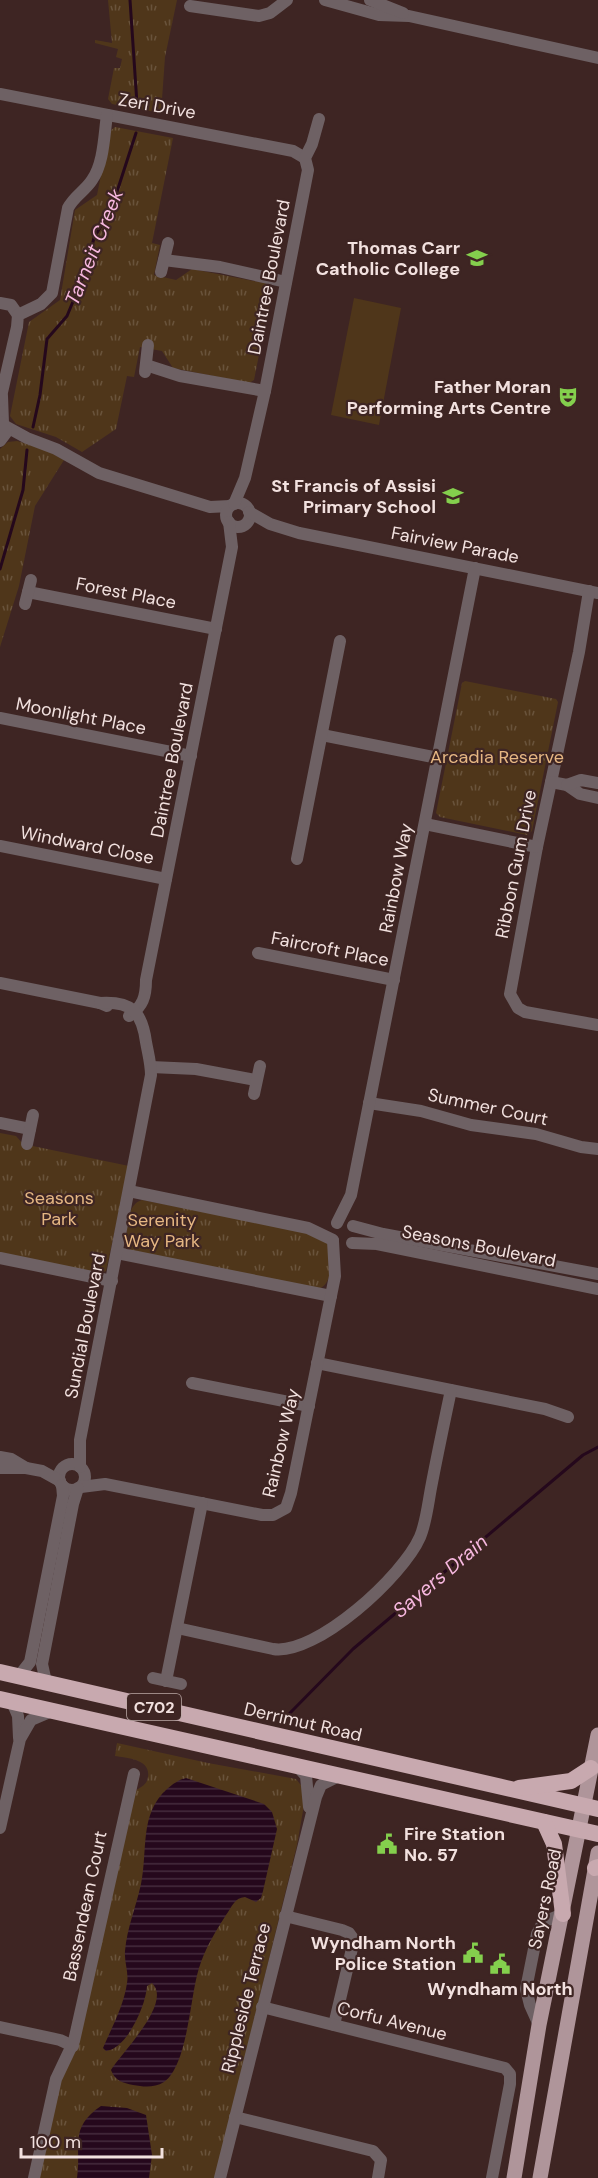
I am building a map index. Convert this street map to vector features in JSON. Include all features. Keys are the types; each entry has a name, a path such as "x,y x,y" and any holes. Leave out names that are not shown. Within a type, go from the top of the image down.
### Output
{"highway":[{"name":"Derrimut Road","path":"0,1672 591,1808"},
{"name":"C702","path":"6,1700 598,1834"},
{"path":"506,1790 571,1781 591,1768"},
{"path":"544,1822 554,1844 563,1914"}],"main road":[{"name":"Sayers Road","path":"514,2178 539,2025 579,1830 591,1808 591,1768 598,1735"},
{"path":"540,2178 597,1863"}],"street":[{"path":"190,5 259,16 270,13 287,0"},
{"path":"325,0 379,15 409,16 598,58"},
{"path":"370,0 409,16"},
{"name":"Zeri Drive","path":"0,94 292,151 305,158"},
{"path":"18,315 41,304 52,293 68,208 74,198 95,176 107,116"},
{"name":"Daintree Boulevard","path":"132,1012 145,997 146,980 232,547 230,512 245,478 265,391 308,170 305,158 312,144 319,119"},
{"path":"168,243 163,266 220,267 286,282"},
{"path":"0,303 11,305 18,315 18,327 1,399 2,424 6,433 1,441"},
{"path":"148,345 145,369 265,391"},
{"path":"2,424 27,438 56,449 99,473 230,512"},
{"path":"1,441 27,438"},
{"name":"Daintree Boulevard","path":"245,478 248,510"},
{"path":"241,503 248,510 249,519 244,525 235,526 230,512 241,503"},
{"name":"Fairview Parade","path":"248,510 270,524 299,533 593,592"},
{"name":"Fairview Parade","path":"244,525 270,524"},
{"name":"Daintree Boulevard","path":"232,547 244,525"},
{"name":"Rainbow Way","path":"353,1225 351,1195 475,568"},
{"name":"Forest Place","path":"28,592 216,629"},
{"name":"Ribbon Gum Drive","path":"593,592 537,847 510,994 518,1008 525,1012 598,1025"},
{"path":"297,859 340,641"},
{"name":"Moonlight Place","path":"0,718 190,756"},
{"path":"322,735 438,758"},
{"path":"567,785 582,780 598,783"},
{"path":"551,782 567,785 580,794 598,798"},
{"path":"425,824 537,847"},
{"name":"Windward Close","path":"0,846 166,879"},
{"name":"Faircroft Place","path":"258,953 394,980"},
{"path":"0,983 100,1003 132,1012"},
{"name":"Sundial Boulevard","path":"19,1676 30,1662 63,1496 80,1440 150,1088 151,1067 146,1042 132,1012"},
{"path":"254,1094 260,1066"},
{"path":"151,1067 196,1069 256,1080"},
{"name":"Summer Court","path":"369,1103 421,1111 477,1126 536,1134 581,1147 598,1149"},
{"path":"27,1144 33,1115"},
{"path":"0,1124 30,1129"},
{"path":"129,1191 308,1228 339,1246 350,1244 356,1237 353,1225 344,1221 308,1228"},
{"name":"Rainbow Way","path":"336,1223 351,1195"},
{"path":"333,1241 331,1233 336,1223"},
{"name":"Seasons Boulevard","path":"353,1225 383,1234 598,1274"},
{"name":"Rainbow Way","path":"26,1468 70,1473 92,1478 105,1484 268,1515 277,1514 285,1509 291,1493 335,1276 333,1241"},
{"name":"Seasons Boulevard","path":"350,1244 368,1242 598,1289"},
{"name":"Rainbow Way","path":"335,1276 350,1244"},
{"path":"117,1253 331,1296"},
{"path":"0,1258 112,1281"},
{"path":"317,1363 545,1409 568,1418"},
{"path":"192,1383 309,1406"},
{"path":"177,1629 285,1650 329,1630 376,1593 394,1574 421,1535 451,1390"},
{"path":"0,1456 26,1468"},
{"path":"0,1468 26,1468"},
{"path":"46,1682 42,1664 73,1504 85,1479 70,1473"},
{"name":"Rainbow Way","path":"70,1473 68,1489 105,1484"},
{"path":"166,1681 202,1503"},
{"path":"153,1678 181,1684"},
{"path":"6,1700 18,1716 20,1739"},
{"path":"0,1826 20,1739 31,1720 52,1711"},
{"name":"Rippleside Terrace","path":"297,1766 307,1780 309,1798 307,1826"},
{"name":"Bassendean Court","path":"34,2178 56,2079 73,2046 134,1774"},
{"name":"Rippleside Terrace","path":"220,2178 307,1826 321,1785 339,1776"},
{"path":"285,1916 342,1930 349,1933 354,1940 334,2025"},
{"name":"Corfu Avenue","path":"262,2007 505,2068 510,2074 510,2084 492,2178"},
{"path":"0,2027 60,2040 73,2046"},
{"path":"235,2117 373,2151 381,2160 378,2178"}],"green space":[{"path":"108,0 177,0 165,57 161,113 112,104 108,99 114,68 120,68 122,59 116,57 118,49 95,43 95,40 112,43"},
{"path":"115,127 173,138 152,243 160,245 154,275 176,280 192,269 269,284 272,289 254,380 249,383 173,368 162,351 140,347 134,377 127,376 116,429 82,452 56,437 16,424 10,416 29,322 60,300 75,210 97,195 110,131"},
{"path":"354,298 401,308 379,425 331,415"},
{"path":"17,441 42,448 64,460 35,506 19,586 0,647 0,449 8,442"},
{"name":"Arcadia Reserve","path":"465,681 556,699 558,702 532,831 527,835 440,817 436,813 462,683"},
{"name":"Seasons Park","path":"0,1133 16,1136 23,1144 129,1166 106,1271 99,1274 0,1254"},
{"name":"Serenity Way Park","path":"142,1200 311,1233 323,1238 332,1250 327,1282 319,1289 129,1250 125,1244 129,1216 133,1206"},
{"path":"117,1743 296,1779 304,1789 304,1805 297,1845 215,2178 39,2178 60,2080 136,1790 147,1782 148,1777 146,1766 142,1763 115,1756"}],"shaded area":[{"path":"186,1778 264,1804 272,1812 277,1829 261,1898 256,1902 245,1897 236,1901 204,1954 196,1980 183,2046 172,2073 164,2082 156,2085 137,2086 120,2081 111,2070 151,2015 156,2003 157,1992 152,1983 147,1986 143,2004 128,2035 114,2048 106,2051 103,2048 125,1991 126,1942 141,1884 148,1821 158,1799 171,1785"},
{"path":"101,2106 127,2108 146,2115 152,2155 149,2178 77,2178 80,2130 91,2114"}],"waterway":[{"name":"Tarneit Creek","path":"130,0 137,104"},
{"name":"Tarneit Creek","path":"33,427 40,395 47,339 67,316 84,275 94,238 112,207 136,133"},
{"name":"Tarneit Creek","path":"0,569 23,490 27,450"},
{"name":"Sayers Drain","path":"290,1713 353,1649 583,1455 598,1447"}],"place":[{"name":"Thomas Carr Catholic College","path":"477,258"},
{"name":"Father Moran Performing Arts Centre","path":"568,397"},
{"name":"St Francis of Assisi Primary School","path":"453,496"},
{"name":"Fire Station No. 57","path":"387,1844"},
{"name":"Wyndham North Police Station","path":"473,1953"},
{"name":"Wyndham North","path":"500,1964"}]}
